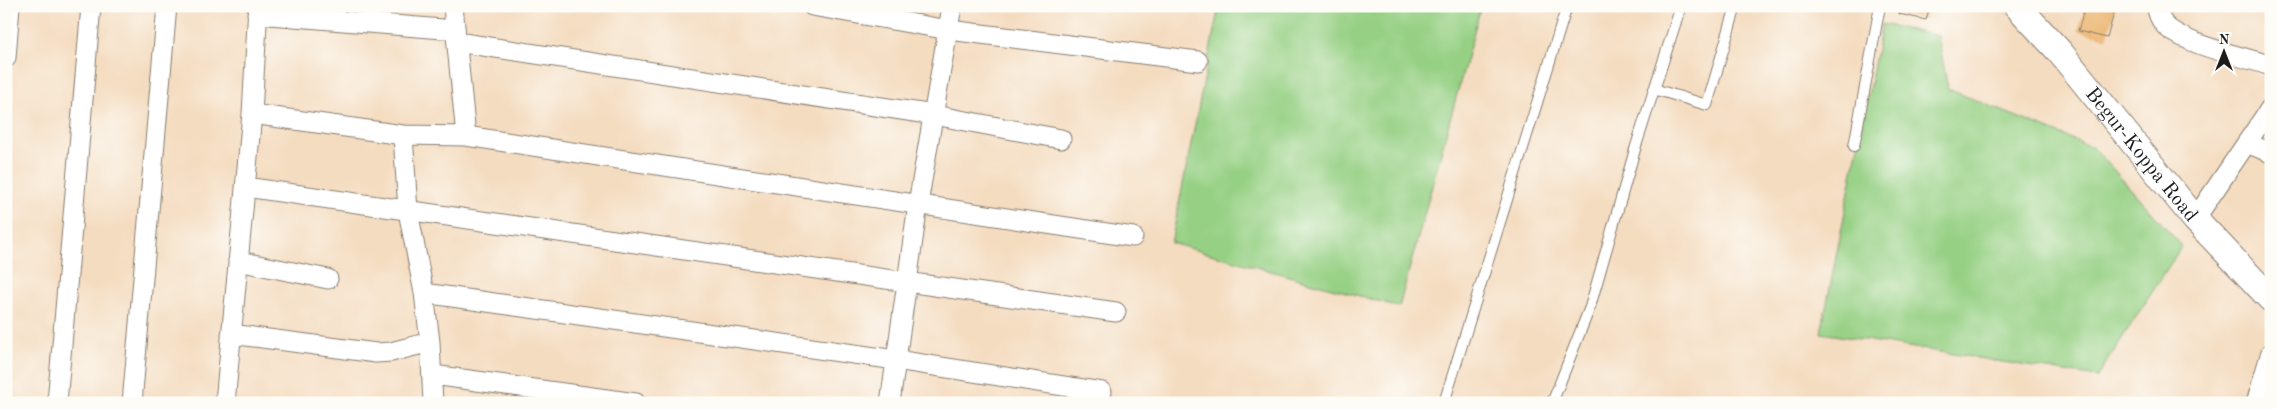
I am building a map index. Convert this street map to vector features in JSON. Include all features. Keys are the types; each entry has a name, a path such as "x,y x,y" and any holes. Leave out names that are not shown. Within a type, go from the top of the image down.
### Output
{"main road":[{"name":"Begur-Koppa Road","path":"2017,6 2059,51 2195,220 2271,299"}],"street":[{"path":"6,58 10,6"},
{"path":"57,403 91,6"},
{"path":"132,403 167,6"},
{"path":"453,6 466,136"},
{"path":"812,6 949,30 1198,61"},
{"path":"890,403 918,204 952,6"},
{"path":"2156,6 2157,13 2168,28 2194,41 2271,66"},
{"path":"225,403 252,114 258,10 456,36 934,115 1061,139"},
{"path":"2195,220 2271,108"},
{"path":"252,114 403,135 466,136 1133,237"},
{"path":"403,135 408,211 424,293 430,342 433,403"},
{"path":"2247,143 2271,153"},
{"path":"245,187 1116,312"},
{"path":"238,262 328,279"},
{"path":"424,293 896,360 1102,392"},
{"path":"231,334 376,353 397,351 430,342"},
{"path":"2256,403 2271,352"},
{"path":"433,375 636,403"}],"lane":[{"path":"1444,403 1567,6"},
{"path":"1552,403 1590,308 1654,89 1681,6"},
{"path":"1654,89 1707,105 1736,6"},
{"path":"1854,146 1880,6"}],"green space":[{"path":"1219,6 1481,6 1399,307 1171,243"},
{"path":"1882,24 1938,36 1948,89 2094,148 2182,246 2097,377 1821,333"}],"building":[{"path":"1901,6 1930,6 1926,20 1899,14"},
{"path":"2085,6 2116,6 2107,38 2078,31"}]}
